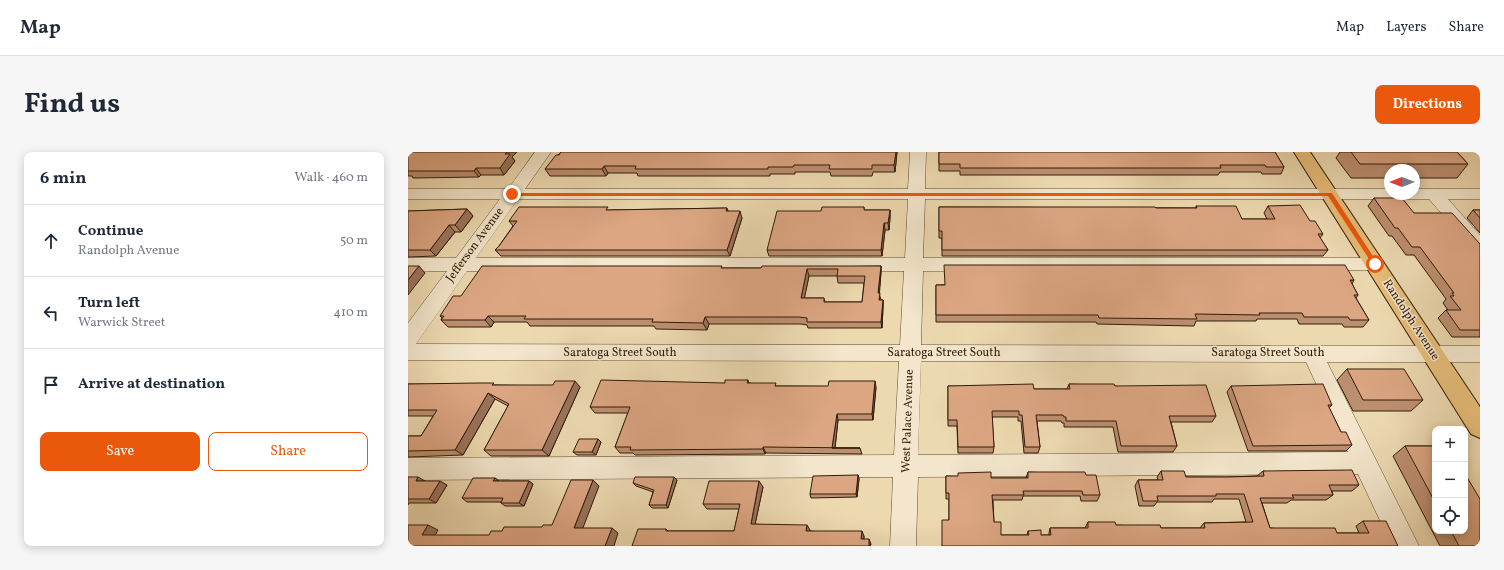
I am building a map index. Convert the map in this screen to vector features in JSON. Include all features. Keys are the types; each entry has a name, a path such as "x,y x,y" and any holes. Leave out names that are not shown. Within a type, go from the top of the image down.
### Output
{"main road":[{"name":"Randolph Avenue","path":"1302,152 1480,427"}],"street":[{"name":"Jefferson Avenue","path":"408,339 543,152"},
{"name":"West Palace Avenue","path":"903,546 918,152"},
{"path":"408,194 1480,194"},
{"path":"1434,194 1480,247"},
{"path":"408,265 1375,264"},
{"name":"Saratoga Street South","path":"408,352 1480,354"},
{"path":"1312,353 1406,546"},
{"path":"408,469 1366,463"}],"building":[{"path":"408,152 507,152 505,154 510,154 500,168 476,168 474,171 408,171"},
{"path":"561,152 896,152 894,165 872,165 872,169 829,169 830,165 794,165 793,167 768,167 768,169 635,169 636,166 604,166 602,169 545,169 556,155 559,155"},
{"path":"939,152 1275,152 1284,167 1266,167 1265,165 1220,165 1221,168 960,168 960,164 939,164"},
{"path":"1351,152 1457,152 1468,164 1384,164 1360,164"},
{"path":"1374,198 1384,198 1384,200 1404,200 1414,213 1452,213 1480,244 1480,330 1460,330 1446,310 1461,310 1450,296 1454,296 1452,293 1454,293 1420,247 1412,247 1398,228 1395,228"},
{"path":"1300,205 1310,221 1315,221 1323,234 1318,234 1328,250 942,250 942,231 939,231 939,207 1197,208 1196,206 1236,206 1242,219 1275,219 1268,206"},
{"path":"519,207 608,207 606,210 727,208 726,211 740,211 727,250 495,250 517,221 509,221"},
{"path":"822,207 864,207 864,210 890,210 888,223 884,223 881,250 767,250 777,211 821,211"},
{"path":"467,209 455,225 449,225 430,250 408,250 408,211"},
{"path":"1473,210 1480,210 1480,218"},
{"path":"944,265 1345,265 1354,280 1350,280 1358,295 1354,295 1369,320 1350,320 1348,317 1304,317 1302,313 1259,313 1260,315 1195,314 1197,319 1099,318 1098,315 936,315 936,285 945,285"},
{"path":"408,266 419,266 408,280"},
{"path":"482,266 722,266 721,268 761,268 762,266 881,266 878,293 880,293 879,300 883,300 881,322 807,322 807,318 799,317 705,317 703,323 652,322 653,319 524,319 526,316 488,316 485,320 441,320 444,316 440,316 453,296 461,296","holes":["807,269 838,269 837,276 865,276 862,302 824,302 824,298 801,298"]},
{"path":"1347,369 1404,369 1423,400 1363,400"},
{"path":"601,380 725,383 725,380 748,380 747,383 776,383 775,386 828,386 829,381 875,381 872,414 837,414 832,448 763,447 763,449 630,450 631,447 615,447 630,407 590,407"},
{"path":"555,381 575,381 542,450 484,450 509,404 488,393 455,450 408,451 408,436 421,436 437,410 408,410 408,384 494,383 492,385 553,385"},
{"path":"1033,384 1034,389 1070,389 1069,384 1114,384 1115,386 1206,385 1216,416 1169,416 1177,446 1121,446 1116,421 1066,421 1066,417 1063,415 1036,415 1040,447 1025,447 1022,415 1019,415 1019,411 992,411 994,447 958,447 957,420 948,420 948,386"},
{"path":"1323,384 1332,405 1328,405 1341,432 1346,432 1352,445 1253,446 1231,386"},
{"path":"579,439 598,439 592,452 573,452"},
{"path":"1405,446 1432,446 1432,496"},
{"path":"1352,470 1359,485 1329,485 1333,495 1292,495 1294,498 1260,498 1270,528 1335,528 1337,533 1369,533 1363,521 1386,521 1398,546 942,546 942,520 949,520 949,493 946,493 946,476 958,476 958,473 991,472 991,478 1028,478 1028,472 1085,472 1086,475 1096,475 1100,495 1083,495 1082,491 1023,491 1024,495 992,495 994,522 1001,522 1001,535 1029,535 1028,531 1041,530 1041,535 1051,535 1050,528 1088,528 1088,522 1115,522 1116,525 1160,525 1161,528 1205,528 1204,523 1253,522 1244,494 1216,494 1216,496 1157,496 1158,501 1143,501 1138,480 1163,480 1161,471 1184,471 1186,477 1228,477 1264,476 1263,471"},
{"path":"858,475 856,494 810,494 813,476"},
{"path":"408,477 418,477 416,481 440,481 429,499 408,499"},
{"path":"635,477 674,477 666,505 649,505 654,490 633,483"},
{"path":"473,478 495,478 493,481 529,481 519,503 501,503 503,498 462,498"},
{"path":"1468,479 1480,499 1480,546 1459,546 1453,534 1468,534"},
{"path":"571,480 593,480 574,528 612,528 605,546 408,546 408,525 428,525 422,535 489,535 491,531 502,531 504,527 542,527 543,525 552,525"},
{"path":"709,481 759,481 751,524 807,525 806,531 862,531 861,539 869,539 869,546 632,546 638,529 666,529 666,531 734,531 740,504 703,504"}],"route":[{"path":"512,194 1330,194 1375,264"}]}
